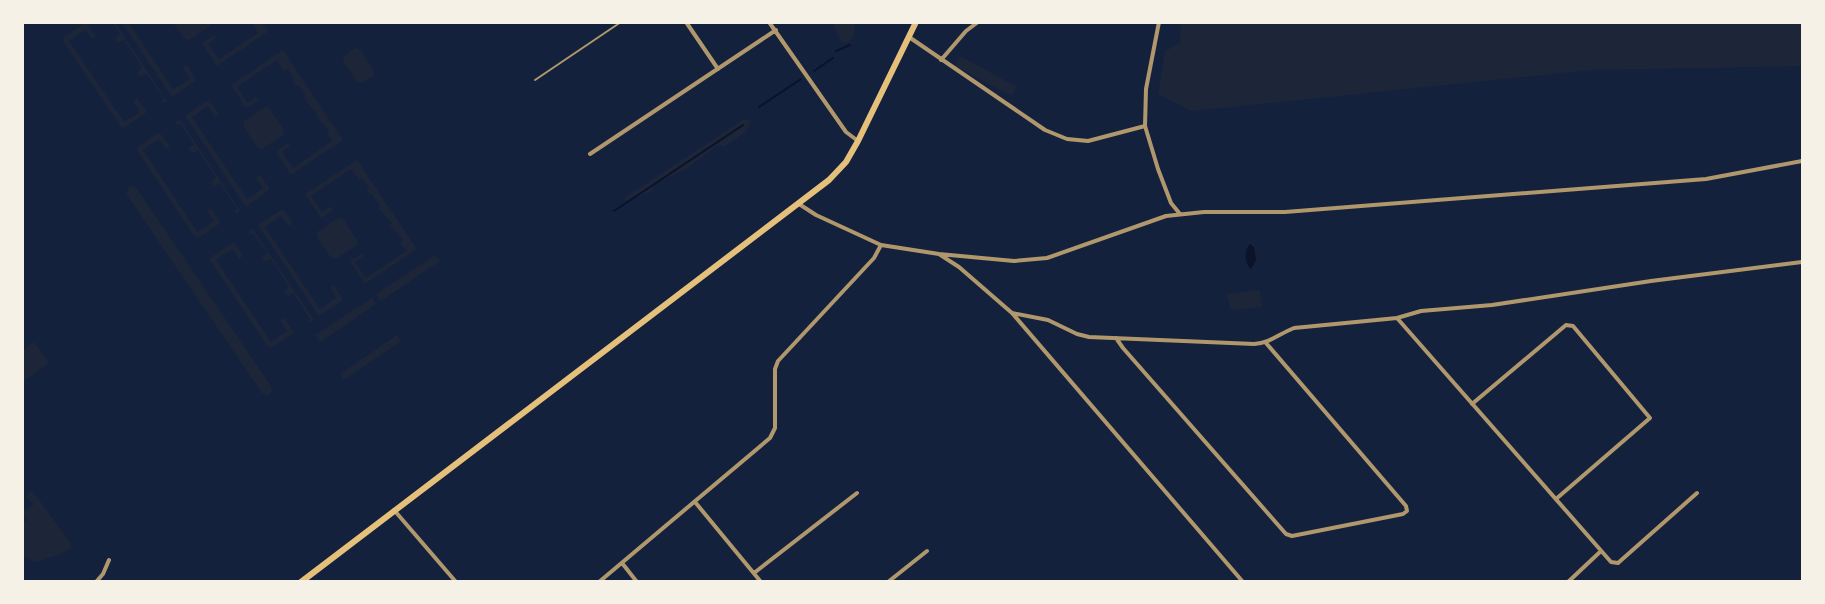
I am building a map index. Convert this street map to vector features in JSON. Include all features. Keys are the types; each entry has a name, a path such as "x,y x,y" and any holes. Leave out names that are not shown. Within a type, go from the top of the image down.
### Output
{"main road":[{"path":"301,582 829,180 842,167 858,141 916,22"}],"street":[{"path":"686,22 718,69"},
{"path":"769,22 846,132 858,141"},
{"path":"941,60 966,31 978,22"},
{"path":"1159,22 1146,89 1145,126 1171,203 1180,214"},
{"path":"590,154 776,30"},
{"path":"909,38 1045,130 1067,139 1088,141 1145,126"},
{"path":"799,204 816,215 881,244 939,254 1014,261 1047,258 1137,224 1180,214 1296,211 1706,179 1803,161"},
{"path":"599,582 770,438 775,428 775,369 778,361 874,258 881,244"},
{"path":"939,254 959,267 1012,312 1244,582"},
{"path":"1012,312 1048,320 1077,334 1089,337 1266,344 1294,328 1397,318 1422,311 1502,303 1803,262"},
{"path":"1397,318 1611,562 1618,563 1697,493"},
{"path":"1472,404 1566,325 1573,326 1650,418 1556,500"},
{"path":"1116,338 1130,357 1286,534 1292,536 1403,514 1407,511 1406,506 1266,344"},
{"path":"754,573 857,494"},
{"path":"695,502 761,582"},
{"path":"394,510 456,582"},
{"path":"888,582 927,551"},
{"path":"1568,582 1601,551"},
{"path":"96,582 103,574 109,560"},
{"path":"622,563 637,582"}],"lane":[{"path":"535,80 621,22"}],"shaded area":[{"path":"85,23 96,37 92,39 85,30 69,41 124,122 140,112 133,101 137,98 146,111 124,128 121,127 63,41 64,37"},
{"path":"113,23 167,101 162,104 164,99 146,73 141,77 137,73 142,67 124,40 118,43 115,39 120,34"},
{"path":"122,23 129,23 173,89 190,79 183,68 187,65 195,81 172,97"},
{"path":"173,23 211,23 189,40 185,39"},
{"path":"263,23 269,31 217,66 202,43 214,35 216,38 208,44 219,59 258,33 253,24"},
{"path":"833,23 855,23 854,36 848,43 841,42"},
{"path":"1181,23 1802,23 1802,66 1592,70 1192,111 1158,94 1165,51 1180,43"},
{"path":"355,48 360,49 374,71 373,76 362,83 357,82 343,61 344,56"},
{"path":"283,50 343,140 291,175 276,152 288,143 290,146 282,152 293,168 332,141 327,133 329,131 304,98 306,96 292,80 294,79 288,69 284,71 277,60 237,87 247,103 257,97 259,100 246,108 231,85"},
{"path":"960,56 1017,87 1012,96 955,66"},
{"path":"208,100 219,114 215,117 208,106 192,117 247,199 263,188 256,178 260,175 269,188 246,207 185,116"},
{"path":"265,107 270,109 284,130 283,135 262,149 258,148 243,126 244,121"},
{"path":"180,119 240,211 236,214 234,211 237,209 220,183 214,186 211,182 216,177 198,150 192,153 188,149 194,144 180,123 177,125 175,123"},
{"path":"744,119 751,121 746,132 724,147 718,145 686,169 656,183 650,192 625,201 624,198"},
{"path":"158,133 170,147 166,149 159,139 143,150 197,232 214,221 207,211 211,208 220,221 198,238 195,237 137,150 137,147"},
{"path":"357,160 417,249 365,284 350,261 362,253 364,256 355,262 366,278 406,251 400,243 403,240 378,208 380,206 367,190 369,188 351,169 311,196 322,212 331,206 333,210 321,218 305,194"},
{"path":"133,186 271,386 270,394 262,393 127,195 129,187"},
{"path":"284,210 293,223 289,226 281,216 265,227 320,309 336,298 330,287 334,285 342,298 342,301 319,316 258,225"},
{"path":"338,218 343,219 358,241 357,245 336,259 331,258 317,237 317,232"},
{"path":"253,229 314,320 309,323 310,319 293,293 288,296 284,292 289,287 271,259 265,262 262,258 267,253 253,233 248,232"},
{"path":"235,243 243,256 239,259 232,249 216,260 271,342 287,331 280,320 284,318 293,331 271,348 268,347 210,260"},
{"path":"1250,244 1254,247 1256,260 1251,269 1246,257"},
{"path":"435,255 440,261 381,301 376,294"},
{"path":"1260,290 1262,307 1231,310 1227,294"},
{"path":"372,298 376,304 320,342 315,335"},
{"path":"397,335 401,341 344,380 340,374"},
{"path":"34,342 49,363 23,382 23,350"},
{"path":"29,491 34,493 70,542 71,547 64,553 39,562 31,561 23,555 23,522 26,521 23,514 25,509 34,505 26,497"}],"waterway":[{"path":"836,51 850,45"},
{"path":"814,71 833,58"},
{"path":"759,107 801,79"},
{"path":"614,211 743,125"}]}
